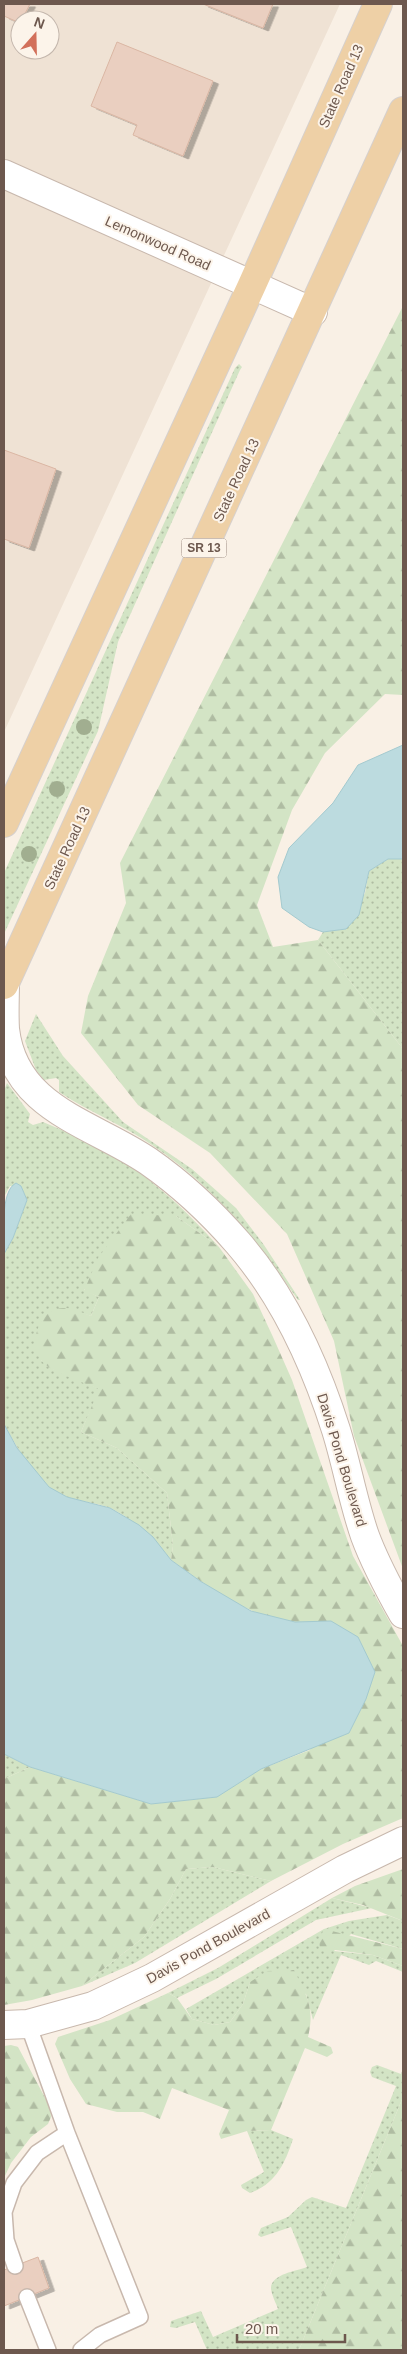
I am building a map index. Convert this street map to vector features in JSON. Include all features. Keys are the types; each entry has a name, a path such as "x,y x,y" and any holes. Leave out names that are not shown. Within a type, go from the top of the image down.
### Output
{"main road":[{"name":"State Road 13","path":"4,823 252,285 378,4"},
{"name":"State Road 13","path":"5,983 313,312 403,111"}],"street":[{"name":"Lemonwood Road","path":"4,174 313,312"},
{"name":"Davis Pond Boulevard","path":"5,983 5,1030 13,1057 32,1091 58,1112 148,1161 177,1184 214,1217 239,1244 280,1304 300,1338 317,1376 336,1431 365,1536 382,1576 403,1614"},
{"name":"Davis Pond Boulevard","path":"16,2025 93,2006 152,1978 345,1868 403,1841"}],"lane":[{"path":"16,2025 67,2133 140,2317 100,2335 81,2350"},
{"path":"15,2266 6,2240 4,2212 14,2183 37,2153 67,2133"},
{"path":"28,2297 48,2350"}],"shaded area":[{"path":"4,4 340,4 4,732"}],"green space":[{"path":"403,306 403,695 385,694 325,753 292,810 257,905 273,947 318,940 403,1049 403,1569 354,1436 334,1341 287,1234 210,1153 138,1105 81,1033 88,996 126,903 120,863"},
{"path":"239,364 242,367 118,642 98,731 4,934 4,873 235,368"},
{"path":"388,859 403,859 403,1049 318,940 323,932 346,929 365,893 369,871"},
{"path":"36,1014 63,1056 123,1122 192,1169 236,1208 264,1245 300,1300 298,1300 232,1215 195,1178 141,1138 59,1092 59,1080 56,1078 44,1080 36,1070 25,1041"},
{"path":"7,1083 30,1114 28,1122 33,1125 43,1122 64,1131 99,1148 133,1168 178,1205 219,1247 176,1216 84,1290 99,1297 91,1316 75,1311 41,1360 53,1369 100,1389 81,1432 117,1448 167,1493 173,1546 171,1560 144,1531 119,1513 102,1505 62,1495 48,1486 29,1465 4,1424 4,1254 13,1238 27,1200 21,1186 10,1186 4,1197 4,1091"},
{"path":"131,1214 176,1216 219,1247 253,1294 273,1337 292,1380 353,1556 403,1646 403,1818 343,1844 271,1881 213,1867 186,1869 170,1899 144,1937 82,1986 32,2000 4,2005 4,1779 30,1767 151,1804 216,1797 261,1769 310,1750 331,1621 296,1622 262,1615 230,1600 171,1560 173,1546 167,1493 117,1448 81,1432 99,1389 52,1369 41,1360 37,1353 36,1335 43,1319 49,1313 57,1309 68,1308 91,1316 99,1297 84,1291 98,1258"},
{"path":"4,1754 30,1767 4,1779"},
{"path":"213,1867 271,1881 135,1963 82,1986 144,1937 170,1899 186,1869"},
{"path":"403,1869 403,1921 363,1905 332,1898 355,1886"},
{"path":"332,1898 372,1908 316,1920 216,1979 177,1998 168,1993 218,1968"},
{"path":"387,1915 403,1921 403,1949 351,1934 334,1951 373,1955 403,1966 403,1972 376,1961 369,1965 341,1955 313,2020 306,1994 250,1982 243,2004 230,2022 214,2025 192,2019 186,2009 324,1929 349,1921"},
{"path":"324,1929 403,1949 403,1966 373,1955 320,1948 319,1940"},
{"path":"294,1970 303,1987 310,2010 311,2018 308,2037 331,2047 333,2053 327,2057 305,2048 271,2130 247,2131 221,2139 219,2134 229,2110 172,2088 160,2119 143,2112 117,2112 86,2104 70,2079 55,2044 58,2037 110,2020 168,1993 177,1998 192,2019 214,2025 230,2022 243,2004 250,1982 268,1971"},
{"path":"4,2046 18,2047 50,2107 51,2117 48,2124 31,2137 11,2163 4,2178"},
{"path":"377,2065 401,2074 403,2068 403,2097 299,2350 207,2350 195,2322 176,2328 170,2327 171,2321 201,2311 213,2337 278,2309 271,2289 272,2284 279,2277 307,2267 291,2227 261,2237 258,2235 261,2228 288,2217 306,2200 312,2197 346,2208 396,2086 372,2077 370,2072 372,2067"},
{"path":"403,2097 403,2350 299,2350"},
{"path":"271,2130 293,2139 287,2156 278,2172 267,2184 250,2193 242,2188 241,2185 264,2172 247,2131"}],"water":[{"path":"403,745 403,859 388,859 369,871 359,915 346,929 323,932 309,927 282,908 278,877 289,848 333,803 358,765"},
{"path":"16,1183 21,1186 27,1200 13,1238 4,1254 5,1204 7,1195"},
{"path":"4,1424 17,1448 49,1487 67,1497 110,1508 139,1525 153,1537 171,1560 200,1581 251,1611 295,1622 331,1621 358,1637 375,1672 366,1699 349,1733 261,1769 217,1797 151,1804 30,1767 4,1754"}],"building":[{"path":"4,4 30,4 27,10 10,10 10,19 4,16"},
{"path":"203,4 273,4 263,28"},
{"path":"117,42 213,81 183,156 133,135 137,125 91,106"},
{"path":"4,450 56,469 29,548 4,539"},
{"path":"38,2257 49,2288 4,2306 4,2270"}]}
